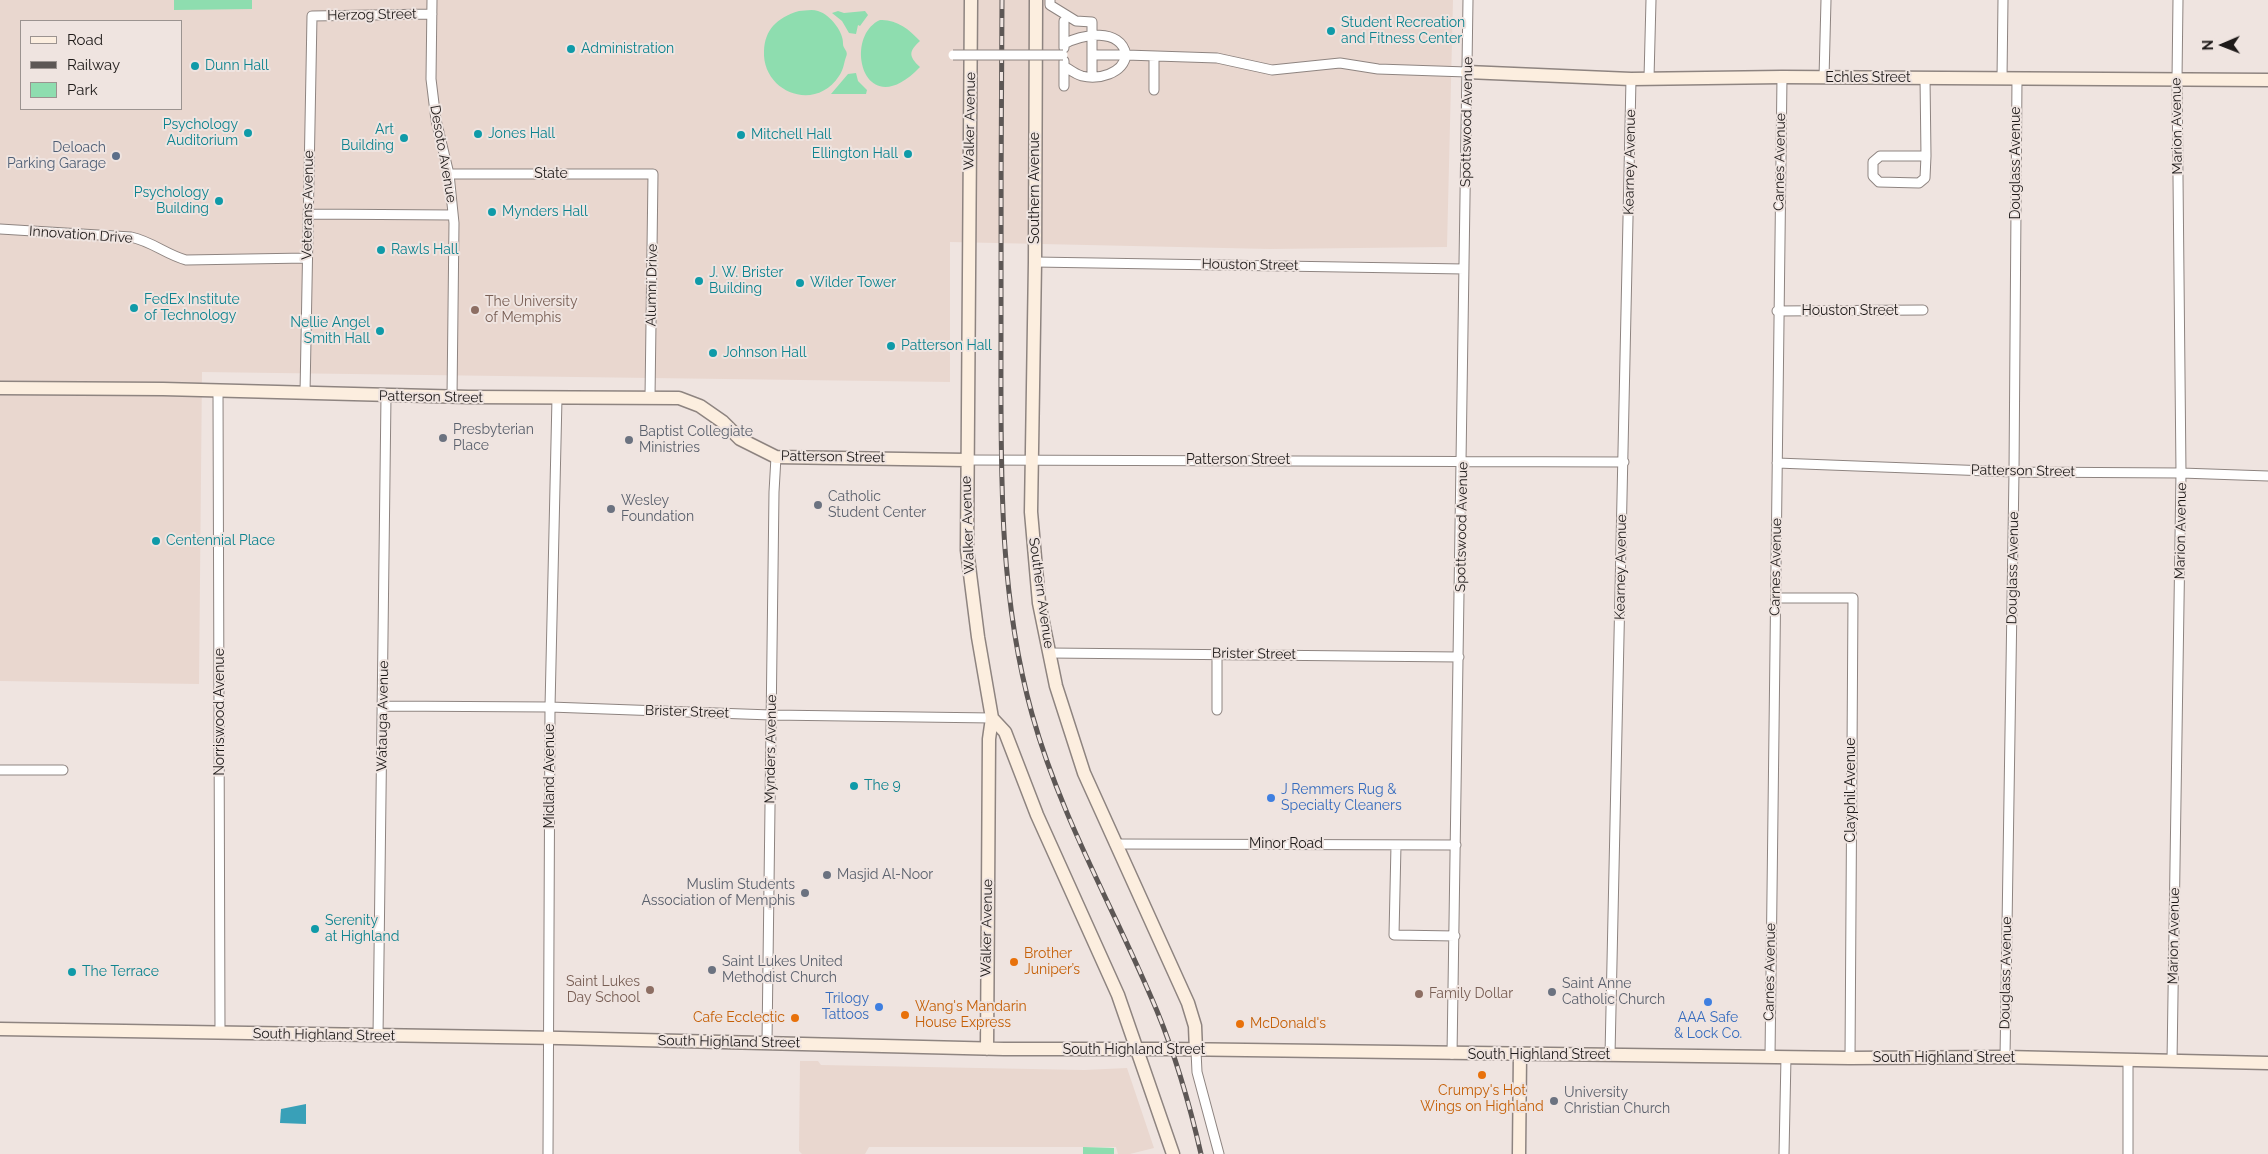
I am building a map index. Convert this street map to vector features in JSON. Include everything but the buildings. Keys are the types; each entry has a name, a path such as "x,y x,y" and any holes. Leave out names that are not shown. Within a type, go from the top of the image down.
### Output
{"street":[{"name":"Desoto Avenue","path":"432,0 432,86 436,120 449,174 454,215 452,397"},
{"name":"Walker Avenue","path":"971,0 966,460 967,550 992,718 989,740 986,1049"},
{"name":"Southern Avenue","path":"1036,0 1035,262 1031,512 1039,603 1056,686 1076,750 1115,844 1188,1003 1195,1026 1197,1072 1219,1154"},
{"path":"1050,0 1050,4 1076,21 1092,22 1092,77"},
{"name":"Spottswood Avenue","path":"1452,1054 1463,461 1468,0"},
{"path":"1649,78 1651,0"},
{"path":"1824,78 1826,0"},
{"path":"2002,78 2003,0"},
{"name":"Marion Avenue","path":"2172,1061 2182,473 2177,79 2178,0"},
{"name":"Herzog Street","path":"312,16 432,14"},
{"name":"Veterans Avenue","path":"305,393 312,16"},
{"path":"1064,21 1064,86"},
{"path":"1064,44 1077,37 1102,36 1118,42 1125,51 1126,56 1117,69 1103,76 1092,77 1077,74 1064,66"},
{"path":"953,55 1064,55"},
{"path":"1092,55 1217,58 1272,70 1340,63 1378,69 1467,72"},
{"path":"1154,56 1154,90"},
{"name":"Echles Street","path":"1467,72 1631,79 1782,77 2268,80"},
{"name":"Carnes Avenue","path":"1770,1056 1782,77"},
{"path":"1925,78 1926,156 1925,178 1918,183 1879,182 1873,176 1873,162 1880,156 1926,156"},
{"name":"Douglass Avenue","path":"2005,1057 2014,472 2016,78"},
{"name":"Kearney Avenue","path":"1610,1055 1631,79"},
{"name":"State","path":"449,174 653,174"},
{"name":"Alumni Drive","path":"650,397 653,174"},
{"path":"308,214 454,215"},
{"name":"Innovation Drive","path":"0,229 131,236 149,241 169,255 186,260 307,258"},
{"name":"Houston Street","path":"1035,262 1464,268"},
{"name":"Houston Street","path":"1778,311 1923,310"},
{"name":"Patterson Street","path":"0,388 452,397 679,398 700,406 723,422 740,439 776,456 966,460 1624,462"},
{"name":"Norriswood Avenue","path":"218,391 220,1033"},
{"name":"Watauga Avenue","path":"378,1036 386,396"},
{"name":"Midland Avenue","path":"548,1154 550,707 557,398"},
{"name":"Mynders Avenue","path":"768,1042 774,468 776,456"},
{"name":"Patterson Street","path":"1777,463 2014,472 2182,473 2268,476"},
{"name":"Clayphil Avenue","path":"1776,598 1853,598 1850,1058"},
{"name":"Brister Street","path":"1049,653 1459,657"},
{"path":"1217,654 1217,710"},
{"name":"Brister Street","path":"383,706 550,707 771,715 992,718"},
{"path":"992,718 1005,732 1037,815 1118,995 1173,1154"},
{"path":"0,770 63,770"},
{"name":"Minor Road","path":"1115,844 1456,845"},
{"path":"1396,845 1394,935 1454,936"},
{"name":"South Highland Street","path":"0,1029 768,1042 986,1049 1138,1049 1850,1058 2005,1057 2268,1063"},
{"path":"1519,1154 1520,1054"},
{"path":"1784,1154 1786,1057"},
{"path":"2128,1060 2128,1154"}],"shaded area":[{"name":"The University of Memphis","path":"0,0 1453,0 1447,247 1270,249 950,242 950,382 202,372 199,684 0,681"},
{"path":"800,1061 818,1061 821,1065 1084,1070 1127,1068 1154,1148 1130,1154 1118,1154 1116,1147 869,1147 865,1154 802,1154 799,1151"}],"green space":[{"path":"174,0 252,0 252,9 174,10"},
{"path":"816,10 828,16 839,30 847,53 839,76 829,87 817,93 804,95 792,93 781,87 772,77 766,65 764,51 769,31 773,26 784,17 799,11"},
{"path":"838,11 844,13 865,11 868,15 860,26 858,25 856,34 849,33 842,21 832,13"},
{"path":"880,20 897,23 920,41 911,54 913,60 920,67 901,83 885,87 873,83 865,72 861,58 862,43 869,29"},
{"path":"856,73 858,81 867,90 866,94 831,94 848,74"},
{"path":"1083,1147 1114,1148 1114,1154 1083,1154"}],"water":[{"path":"306,1104 306,1124 280,1123 281,1109"}],"railway":[{"path":"1002,0 1002,482 1007,576 1013,622 1021,668 1044,753 1073,828 1164,1028 1182,1082 1201,1154"}],"place":[{"name":"Student Recreation and Fitness Center","path":"1331,31"},
{"name":"Administration","path":"571,49"},
{"name":"Dunn Hall","path":"195,66"},
{"name":"Psychology Auditorium","path":"248,133"},
{"name":"Jones Hall","path":"478,134"},
{"name":"Mitchell Hall","path":"741,135"},
{"name":"Art Building","path":"404,138"},
{"name":"Ellington Hall","path":"908,154"},
{"name":"Deloach Parking Garage","path":"116,156"},
{"name":"Psychology Building","path":"219,201"},
{"name":"Mynders Hall","path":"492,212"},
{"name":"Rawls Hall","path":"381,250"},
{"name":"J. W. Brister Building","path":"699,281"},
{"name":"Wilder Tower","path":"800,283"},
{"name":"FedEx Institute of Technology","path":"134,308"},
{"name":"The University of Memphis","path":"475,310"},
{"name":"Nellie Angel Smith Hall","path":"380,331"},
{"name":"Patterson Hall","path":"891,346"},
{"name":"Johnson Hall","path":"713,353"},
{"name":"Presbyterian Place","path":"443,438"},
{"name":"Baptist Collegiate Ministries","path":"629,440"},
{"name":"Catholic Student Center","path":"818,505"},
{"name":"Wesley Foundation","path":"611,509"},
{"name":"Centennial Place","path":"156,541"},
{"name":"The 9","path":"854,786"},
{"name":"J Remmers Rug & Specialty Cleaners","path":"1271,798"},
{"name":"Masjid Al-Noor","path":"827,875"},
{"name":"Muslim Students Association of Memphis","path":"805,893"},
{"name":"Serenity at Highland","path":"315,929"},
{"name":"Brother Juniper’s","path":"1014,962"},
{"name":"Saint Lukes United Methodist Church","path":"712,970"},
{"name":"The Terrace","path":"72,972"},
{"name":"Saint Lukes Day School","path":"650,990"},
{"name":"Saint Anne Catholic Church","path":"1552,992"},
{"name":"Family Dollar","path":"1419,994"},
{"name":"AAA Safe & Lock Co.","path":"1708,1002"},
{"name":"Trilogy Tattoos","path":"879,1007"},
{"name":"Wang's Mandarin House Express","path":"905,1015"},
{"name":"Cafe Ecclectic","path":"795,1018"},
{"name":"McDonald's","path":"1240,1024"},
{"name":"Crumpy's Hot Wings on Highland","path":"1482,1075"},
{"name":"University Christian Church","path":"1554,1101"}]}
